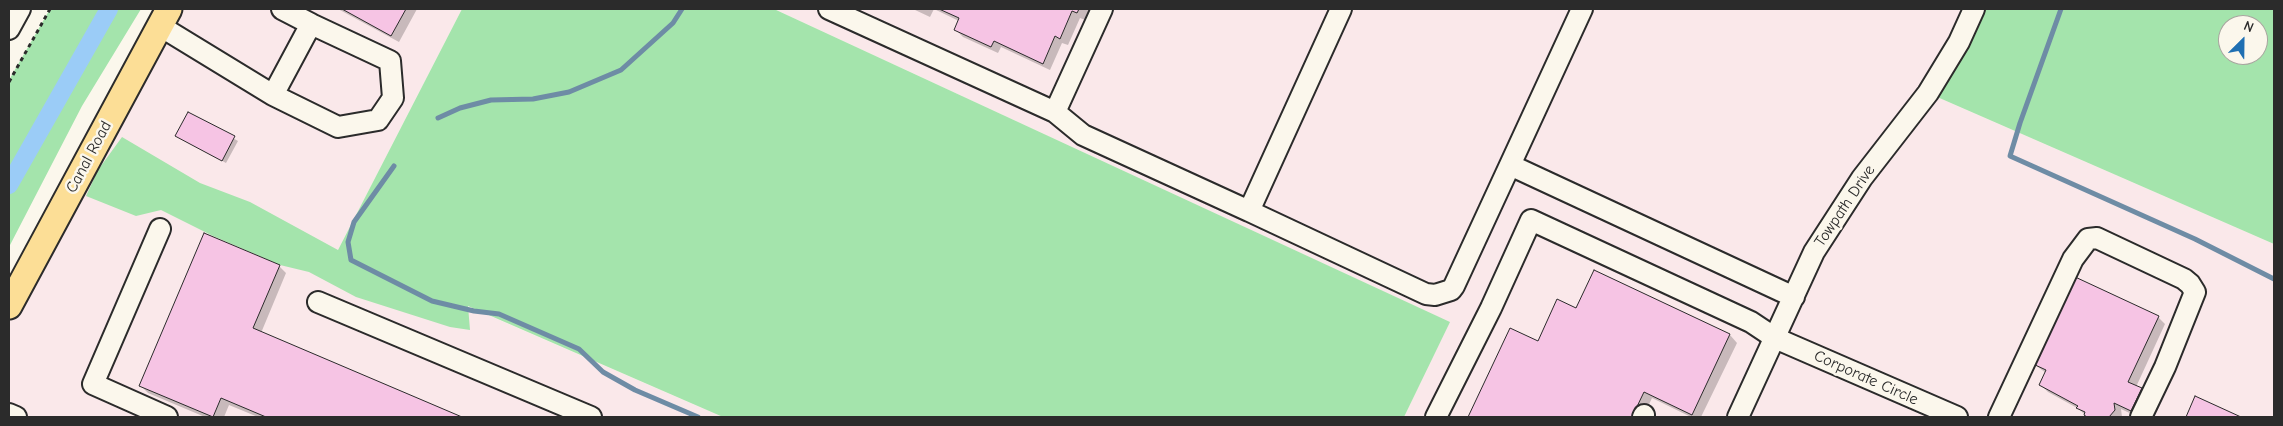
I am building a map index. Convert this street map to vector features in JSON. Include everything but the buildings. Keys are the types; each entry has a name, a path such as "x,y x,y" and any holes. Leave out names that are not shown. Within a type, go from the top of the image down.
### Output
{"main road":[{"name":"Canal Road","path":"9,306 165,17"}],"street":[{"path":"9,29 20,9"},
{"path":"165,17 273,95 338,127 378,120 393,98 390,62 282,9"},
{"path":"828,9 1055,112 1084,135 1426,294 1435,295 1451,290 1454,286 1582,9"},
{"path":"1055,112 1102,9"},
{"path":"1249,211 1341,9"},
{"name":"Towpath Drive","path":"1738,417 1814,252 1862,178 1928,93 1959,42 1974,9"},
{"path":"273,95 311,24"},
{"path":"1510,165 1794,297"},
{"name":"Corporate Circle","path":"1436,417 1491,308 1532,220 1751,322 1775,338 1957,417"},
{"path":"160,229 93,384 167,417"},
{"path":"1999,417 2073,259 2088,239 2097,238 2184,279 2195,292 2165,367 2142,417"},
{"path":"318,302 591,417"},
{"path":"9,414 16,417"}],"path":[{"path":"9,82 50,9"}],"shaded area":[{"path":"169,9 462,9 338,250 723,417 9,417 9,306"},
{"path":"774,9 1974,9 1928,93 2274,244 2274,417 1404,417 1449,322"}],"green space":[{"path":"50,9 141,9 82,106 9,247 9,80"},
{"path":"462,9 774,9 1450,322 1404,417 723,417 468,306 470,330 450,327 356,297 309,272 280,265 213,236 161,210 136,216 86,196 98,170 122,137 200,183 250,202 338,250"},
{"path":"1974,9 2274,9 2274,244 1928,93"}],"waterway":[{"path":"9,185 109,9"},
{"path":"438,118 460,108 491,100 533,99 569,92 621,70 673,23 682,9"},
{"path":"2061,9 2010,156 2195,239 2274,279"},
{"path":"394,166 354,222 348,242 351,260 432,301 474,311 499,314 579,349 603,372 635,390 698,417"}]}
